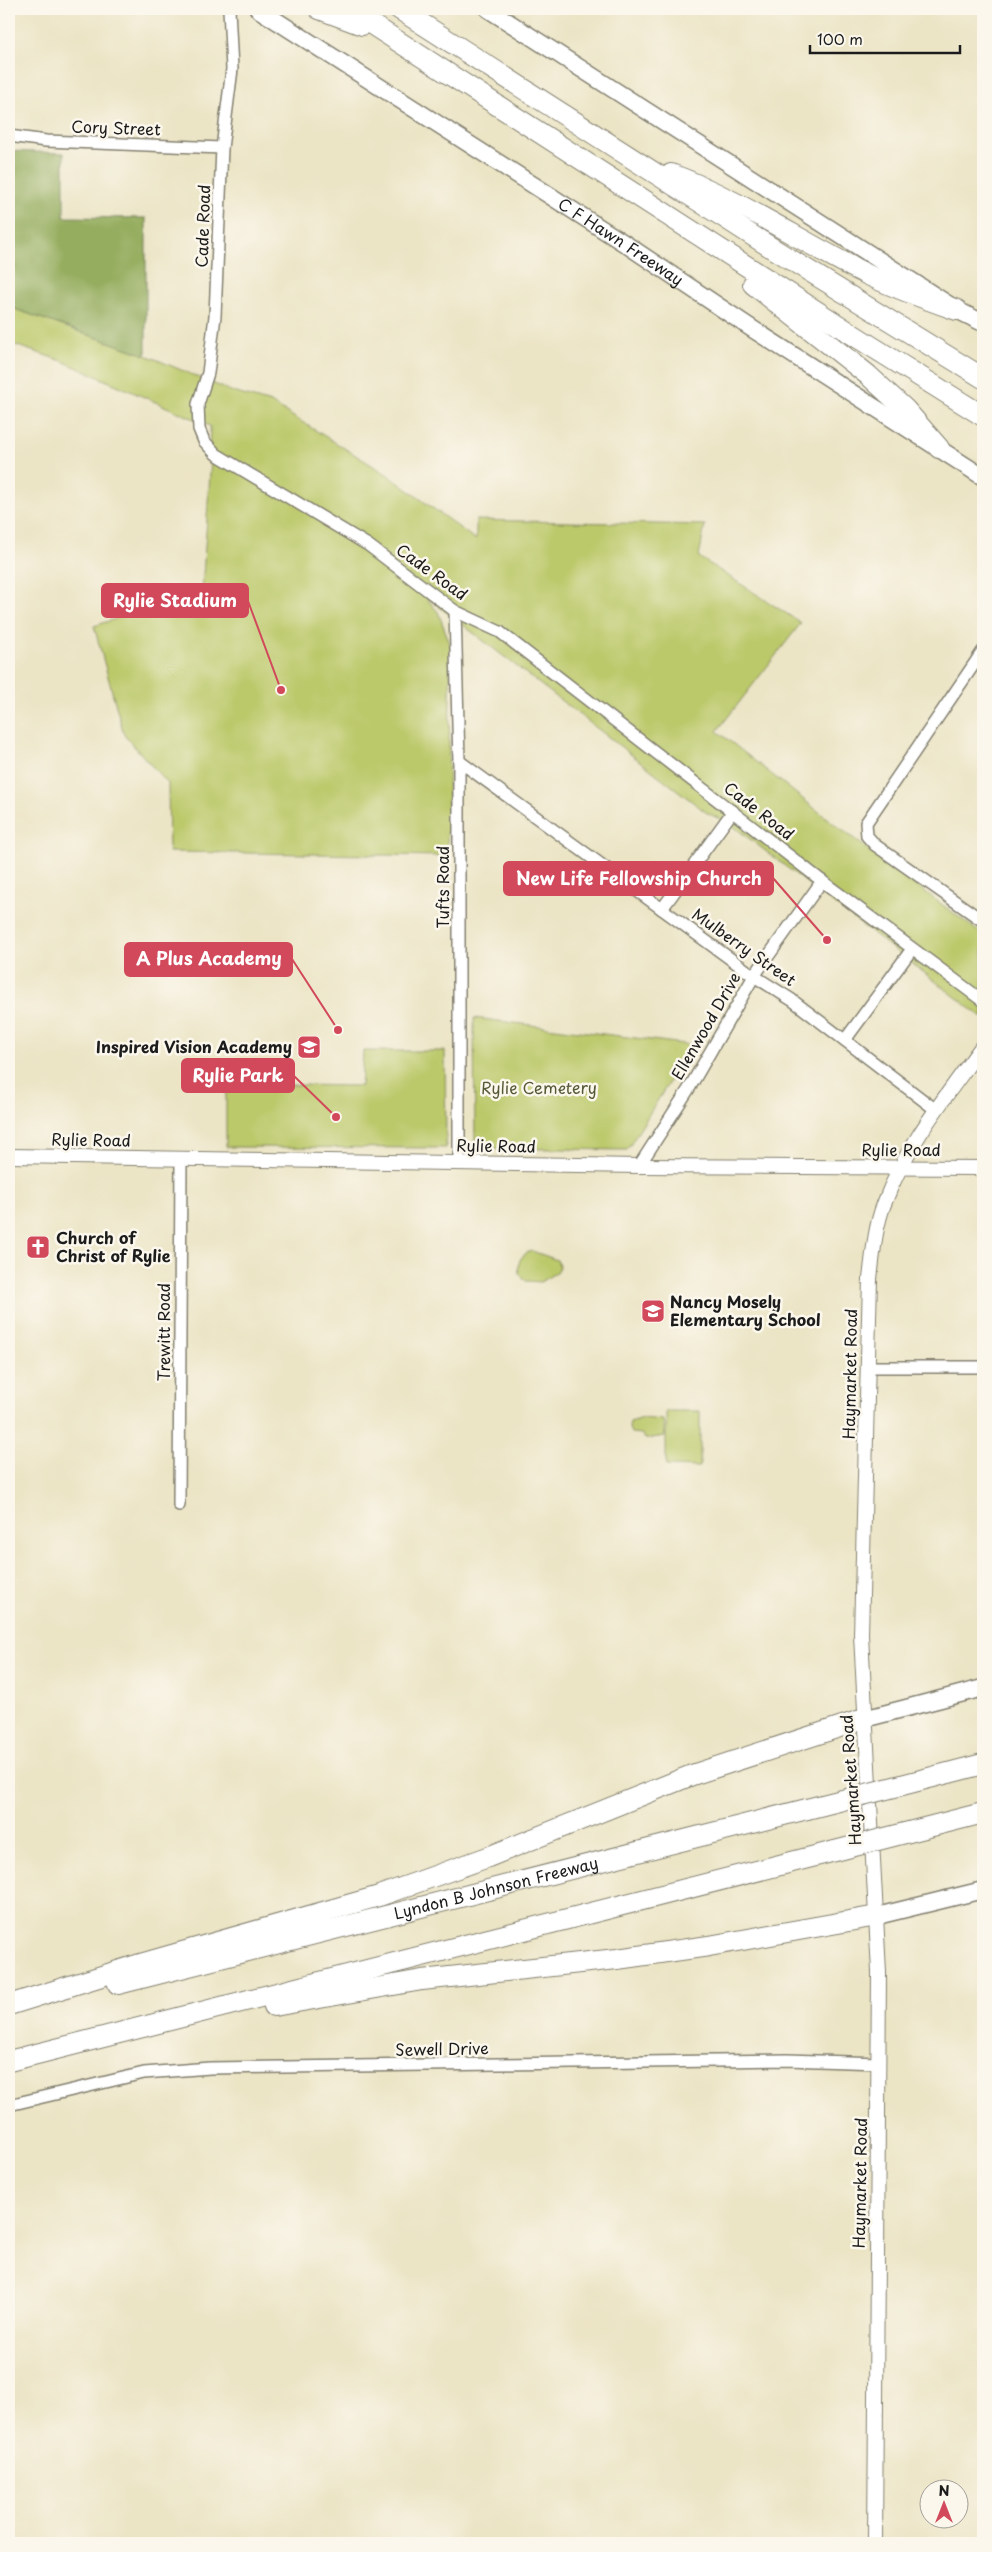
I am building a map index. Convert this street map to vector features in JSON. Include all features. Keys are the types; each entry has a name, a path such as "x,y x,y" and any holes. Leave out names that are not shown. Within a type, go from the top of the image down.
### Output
{"highway":[{"path":"319,9 388,35"},
{"path":"348,9 983,416"},
{"path":"399,9 636,162 983,378"},
{"path":"636,162 701,185 864,273 910,294 957,310"},
{"path":"732,256 751,282 868,375 906,409 939,448"},
{"path":"9,2005 140,1964 380,1896 488,1857 692,1776 864,1719"},
{"name":"Lyndon B Johnson Freeway","path":"9,2012 983,1764"},
{"path":"9,2061 983,1813"},
{"path":"114,2034 422,1980 617,1959 709,1946 877,1916"}],"main road":[{"name":"C F Hawn Freeway","path":"258,9 628,245 736,318 983,477"},
{"path":"488,9 957,310 983,323"},
{"path":"864,1719 983,1688"},
{"path":"877,1916 983,1890"}],"street":[{"name":"Cade Road","path":"229,9 232,69 222,148 215,316 208,373 198,404 199,429 204,442 216,454 368,545 455,611 507,638 822,881 983,1001"},
{"name":"Cory Street","path":"9,136 46,141 222,148"},
{"name":"Tufts Road","path":"455,611 459,761 459,1163"},
{"path":"983,651 866,823 867,836 875,845 983,921"},
{"name":"Mulberry Street","path":"459,761 754,976 792,1000 936,1110"},
{"path":"662,909 733,811"},
{"name":"Ellenwood Drive","path":"639,1166 690,1087 754,976 822,881"},
{"path":"845,1040 912,948"},
{"name":"Haymarket Road","path":"875,2543 879,2063 877,1916 864,1719 861,1635 870,1279 874,1242 884,1205 899,1168 936,1110 983,1045"},
{"name":"Rylie Road","path":"9,1156 639,1166 983,1168"},
{"name":"Trewitt Road","path":"180,1505 181,1159"},
{"path":"867,1367 983,1368"},
{"name":"Sewell Drive","path":"9,2105 144,2072 210,2068 787,2060 879,2063"}],"green space":[{"path":"9,151 64,153 64,217 146,218 146,355 9,307"},
{"path":"9,307 146,355 233,392 271,403 388,475 476,540 476,520 705,525 699,557 801,623 717,731 833,823 983,935 983,1018 729,823 707,813 424,595 438,612 451,646 447,856 169,852 168,784 124,735 94,626 202,590 211,460 209,458 210,426 62,361 9,343"},
{"name":"Rylie Cemetery","path":"474,1018 692,1045 627,1150 478,1148 475,1144"},
{"path":"363,1051 445,1051 446,1148 226,1147 226,1084 361,1086"},
{"path":"532,1251 557,1260 559,1265 558,1271 541,1282 526,1281 519,1273 519,1265 523,1256"},
{"path":"666,1411 700,1411 700,1467 666,1466"},
{"path":"643,1418 663,1420 665,1436 645,1439 642,1434 631,1433 629,1428 630,1422"}],"place":[{"name":"Rylie Stadium","path":"281,690"},
{"name":"New Life Fellowship Church","path":"827,940"},
{"name":"A Plus Academy","path":"338,1030"},
{"name":"Inspired Vision Academy","path":"309,1047"},
{"name":"Rylie Park","path":"336,1117"},
{"name":"Church of Christ of Rylie","path":"38,1247"},
{"name":"Nancy Mosely Elementary School","path":"653,1311"}]}
